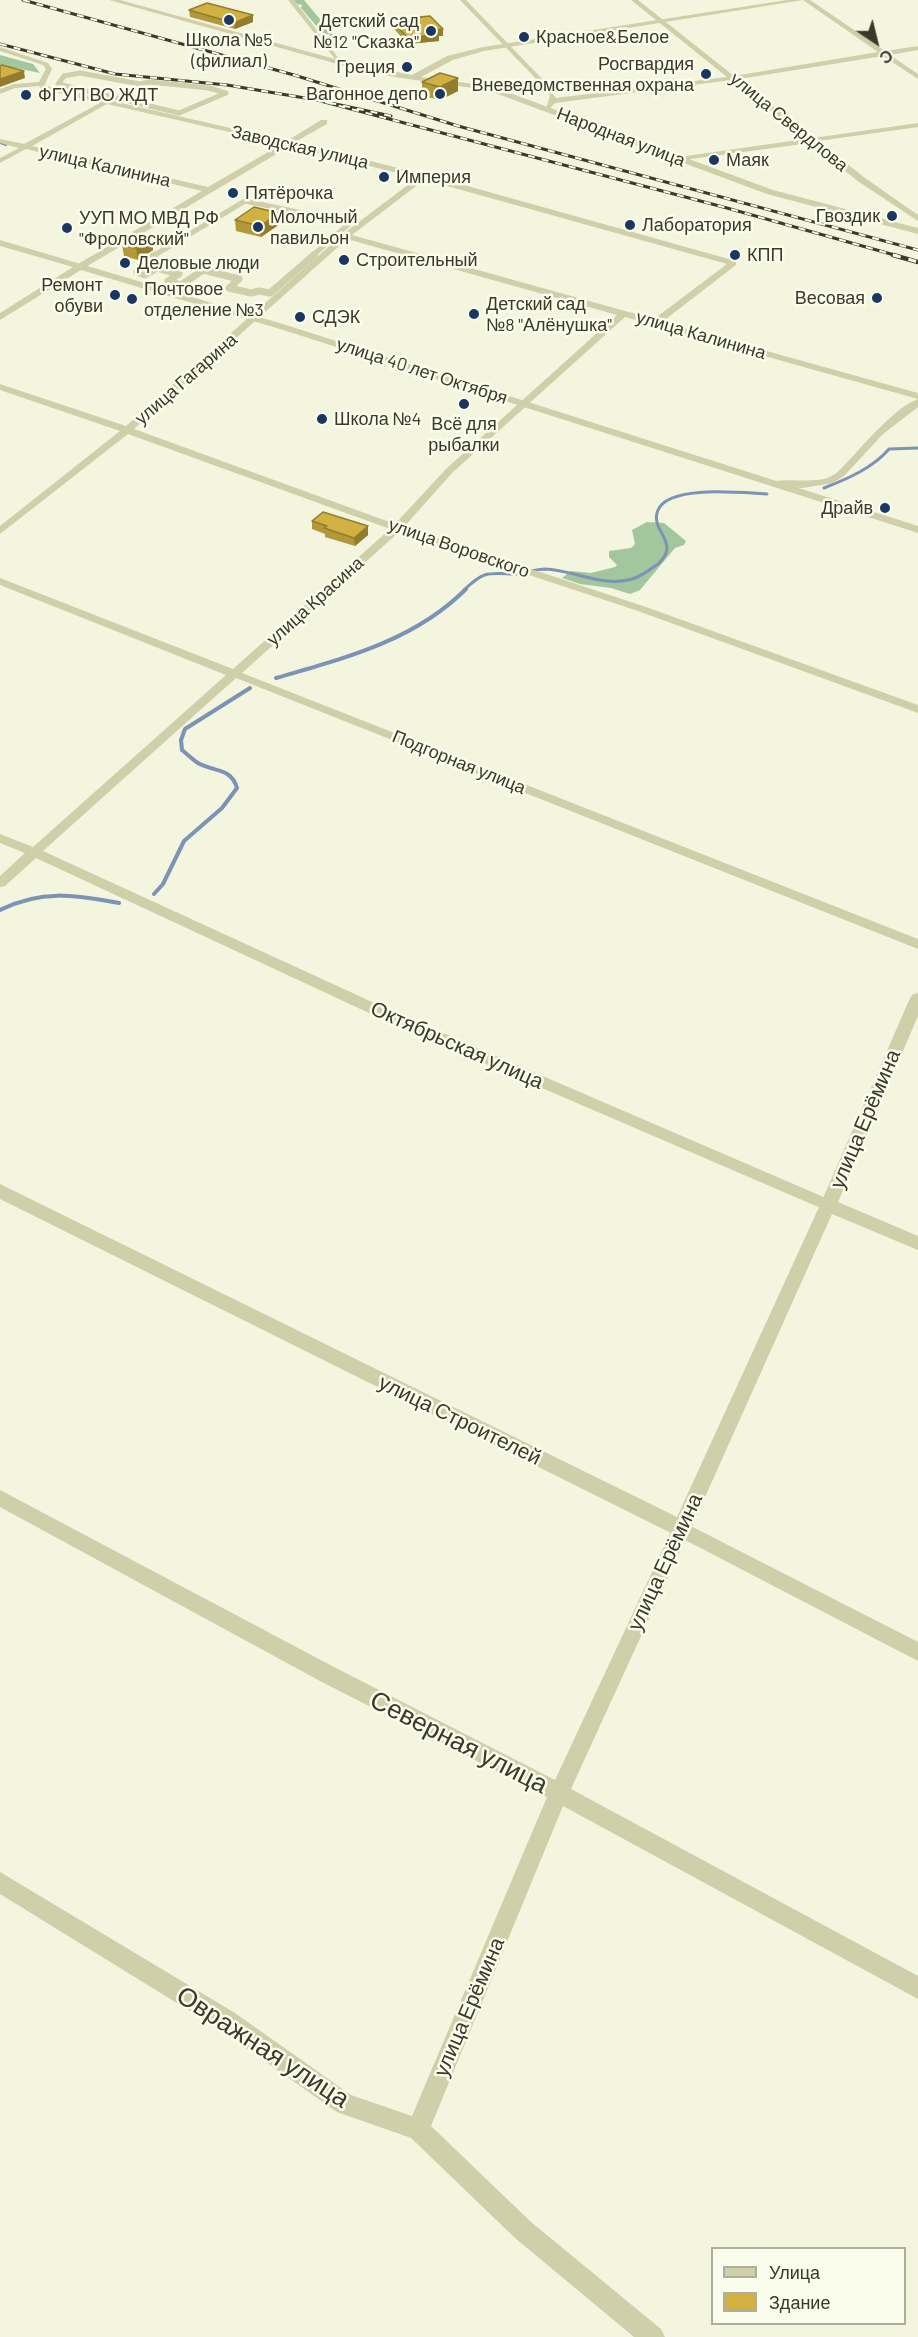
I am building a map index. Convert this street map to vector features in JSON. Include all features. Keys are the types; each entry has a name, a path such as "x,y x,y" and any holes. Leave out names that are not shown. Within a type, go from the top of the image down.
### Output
{"street":[{"name":"Народная улица","path":"112,0 341,63 413,78 488,88 770,192 918,231"},
{"path":"291,0 341,63"},
{"path":"463,0 543,83 553,96 553,101"},
{"name":"улица Свердлова","path":"634,0 870,186 909,210 918,219"},
{"path":"413,78 450,58 506,45 800,0"},
{"path":"806,0 918,77"},
{"path":"546,109 553,101 733,78 918,48"},
{"path":"0,49 46,64 49,69 41,84"},
{"path":"81,73 140,84 149,82 209,88 226,93 179,113 58,84 64,76 81,73"},
{"name":"Заводская улица","path":"0,92 14,86 41,84 45,88 287,143 423,177 733,263 656,322"},
{"path":"0,161 106,102"},
{"path":"0,317 81,266 324,122"},
{"path":"679,159 918,126"},
{"name":"улица Калинина","path":"0,141 209,190"},
{"name":"улица Гагарина","path":"0,531 127,430 346,236 423,177"},
{"path":"245,201 350,223 270,294 229,288 239,279 203,270 182,285 168,281 179,274 157,268 145,274 137,272 149,265 141,262 245,201"},
{"path":"909,210 918,209"},
{"name":"улица Калинина","path":"346,236 918,396"},
{"name":"улица 40 лет Октября","path":"0,243 255,318 918,530"},
{"name":"улица Красина","path":"0,883 397,528 449,471 624,313"},
{"name":"улица Воровского","path":"0,387 127,430 397,528 642,609 918,709"},
{"name":"улица 40 лет Октября","path":"773,484 803,485 830,481 841,474 880,432 918,402"},
{"name":"Подгорная улица","path":"0,581 918,945"},
{"name":"Октябрьская улица","path":"0,838 389,1016 918,1243"},
{"name":"улица Ерёмина","path":"418,2129 559,1793 828,1205 918,998"},
{"name":"улица Строителей","path":"0,1191 681,1529 917,1649"},
{"name":"Северная улица","path":"0,1498 327,1674 559,1793 918,1988"},
{"name":"Овражная улица","path":"0,1882 227,2021 345,2104 418,2129 523,2230 653,2337"}],"green space":[{"path":"294,0 304,0 345,49 338,50 330,42 334,42 329,34 324,35 301,8 302,5 297,4"},
{"path":"0,55 33,64 40,73 16,68 0,69"},
{"path":"647,522 664,523 686,541 684,545 675,548 640,590 630,594 562,578 571,571 591,573 615,567 617,565 609,557 609,551 631,548 635,544 632,530"}],"building":[{"path":"207,3 253,15 234,23 189,10"},
{"path":"430,16 443,29 435,30 439,34 408,38 395,24 403,23 399,19"},
{"path":"0,66 24,71 0,79"},
{"path":"440,73 458,78 440,87 422,82"},
{"path":"254,207 279,213 260,226 235,220"},
{"path":"138,235 152,238 136,248 122,245"},
{"path":"323,512 368,526 354,538 324,528 327,526 312,521"}],"waterway":[{"path":"0,143 6,145"},
{"path":"824,488 867,467 889,449 918,448"},
{"path":"464,590 476,579 486,574 517,574 541,569 601,580 624,581 635,578 658,564 665,556 666,543 656,517 658,510 665,502 676,496 691,493 767,494"},
{"path":"276,678 353,655 401,635 446,607 466,589"},
{"path":"154,894 163,884 184,841 222,808 237,788 226,773 198,763 182,750 181,740 185,729 250,688"},
{"path":"0,910 15,903 44,896 73,896 119,903"}],"railway":[{"path":"23,0 294,75 458,126 918,250"},
{"path":"0,44 115,74 227,85 317,100"},
{"path":"317,100 391,116"},
{"path":"317,100 727,208 898,256"},
{"path":"893,255 918,262"}],"place":[{"name":"Школа №5 (филиал)","path":"229,20"},
{"name":"Детский сад №12 \"Сказка\"","path":"431,31"},
{"name":"Красное&Белое","path":"524,37"},
{"name":"Греция","path":"407,67"},
{"name":"Росгвардия Вневедомственная охрана","path":"706,74"},
{"name":"Вагонное депо","path":"440,94"},
{"name":"ФГУП ВО ЖДТ","path":"26,95"},
{"name":"Маяк","path":"714,160"},
{"name":"Империя","path":"384,177"},
{"name":"Пятёрочка","path":"233,193"},
{"name":"Гвоздик","path":"892,216"},
{"name":"Лаборатория","path":"630,225"},
{"name":"Молочный павильон","path":"258,227"},
{"name":"УУП МО МВД РФ \"Фроловский\"","path":"67,228"},
{"name":"КПП","path":"735,255"},
{"name":"Строительный","path":"344,260"},
{"name":"Деловые люди","path":"125,263"},
{"name":"Ремонт обуви","path":"115,295"},
{"name":"Весовая","path":"877,298"},
{"name":"Почтовое отделение №3","path":"132,299"},
{"name":"Детский сад №8 \"Алёнушка\"","path":"474,314"},
{"name":"СДЭК","path":"300,317"},
{"name":"Всё для рыбалки","path":"464,404"},
{"name":"Школа №4","path":"322,419"},
{"name":"Драйв","path":"885,508"}]}
